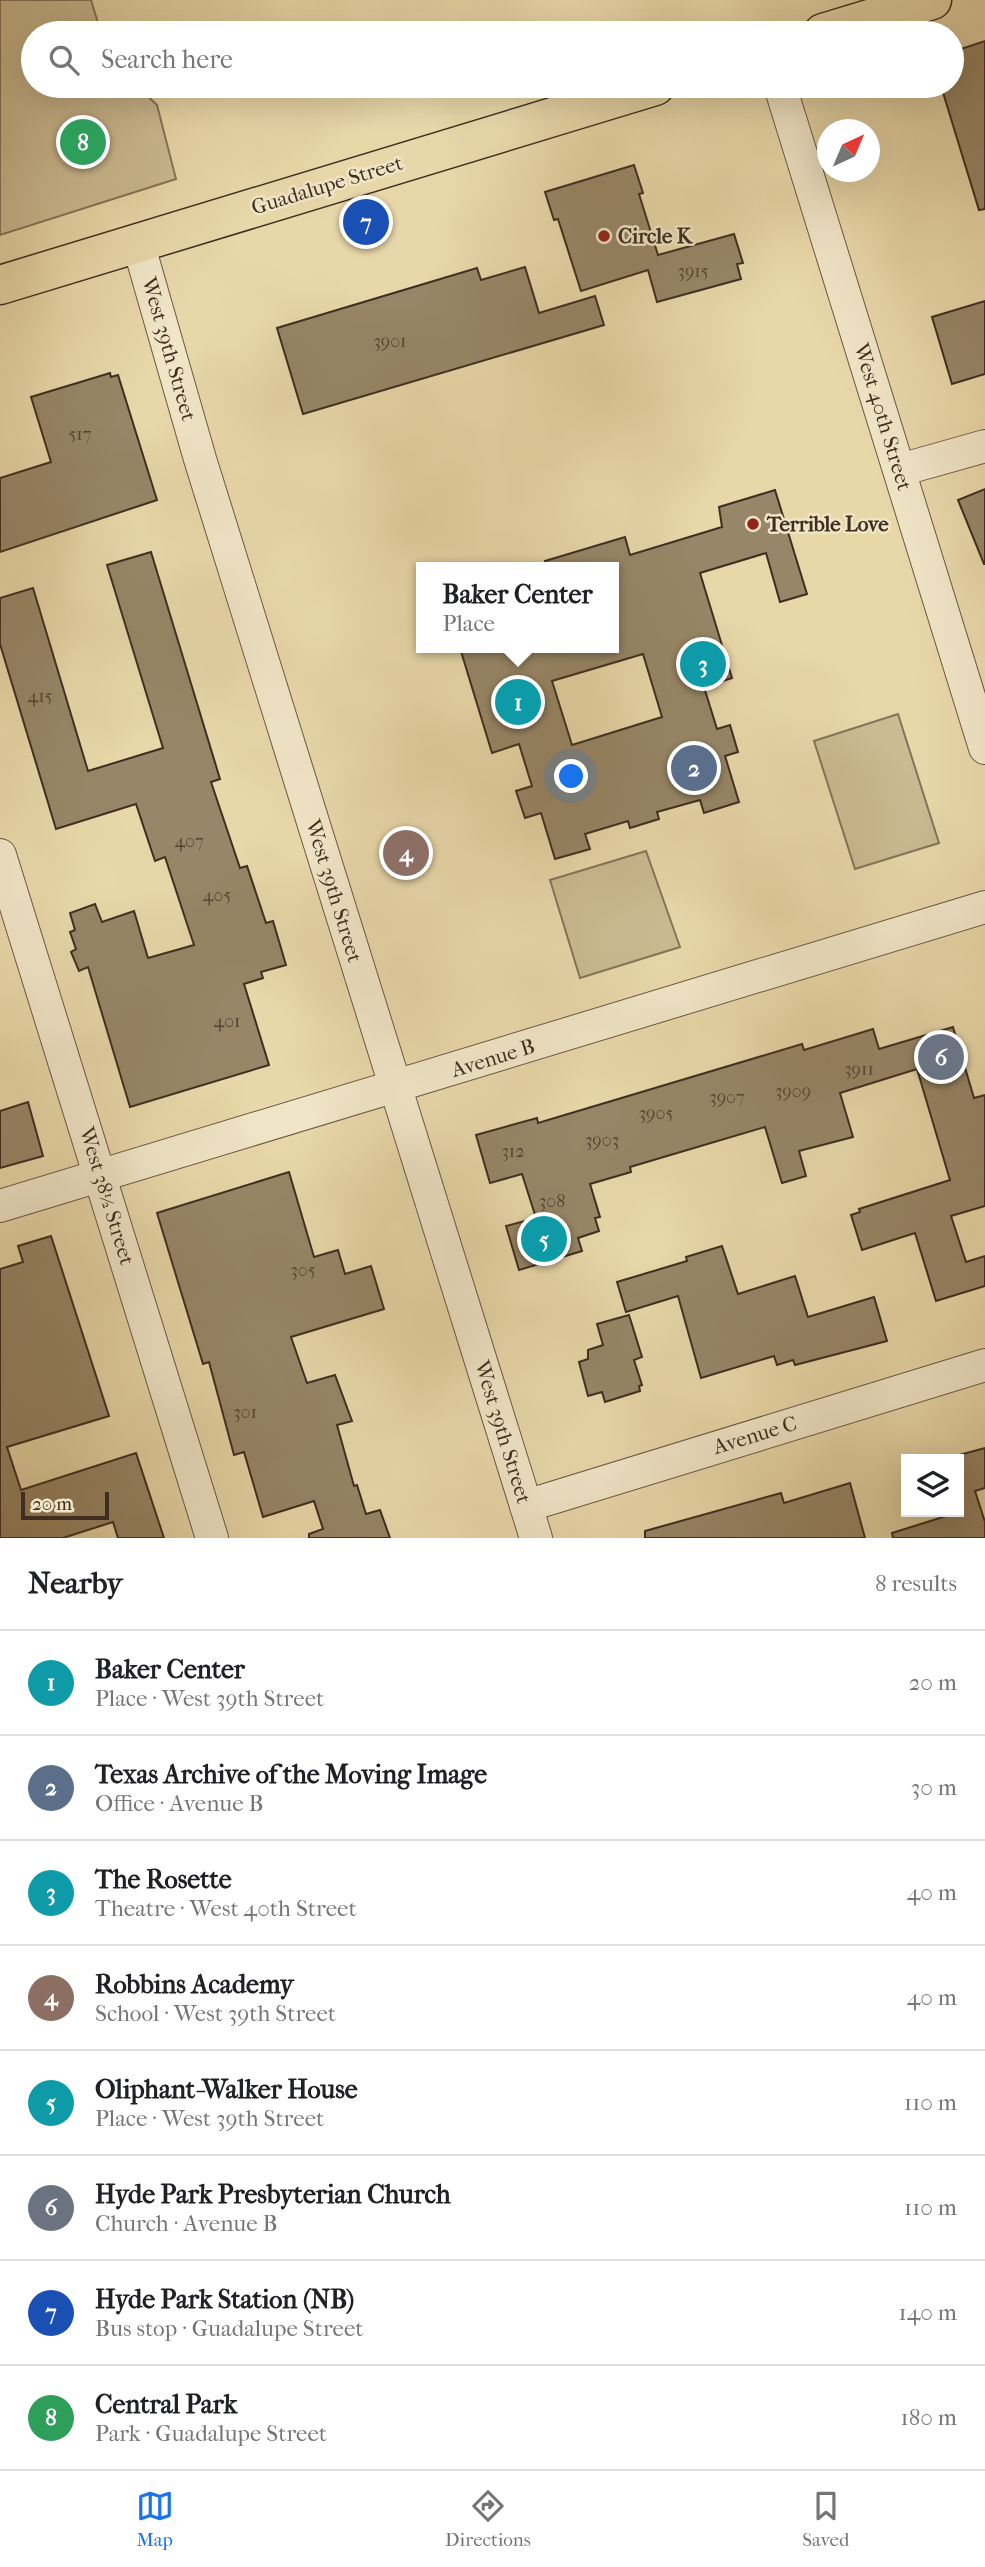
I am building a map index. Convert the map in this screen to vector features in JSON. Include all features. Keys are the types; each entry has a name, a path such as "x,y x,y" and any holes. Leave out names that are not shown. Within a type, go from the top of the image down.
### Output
{"main road":[{"path":"863,21 932,0"},
{"name":"Guadalupe Street","path":"0,285 615,98"}],"street":[{"name":"West 40th Street","path":"784,98 985,748"},
{"name":"West 39th Street","path":"138,243 200,459 536,1538"},
{"path":"900,470 985,446"},
{"name":"West 38½ Street","path":"0,855 212,1538"},
{"name":"Avenue B","path":"0,1206 396,1088 985,907"},
{"name":"Avenue C","path":"526,1506 985,1365"}],"shaded area":[{"path":"0,0 91,0 97,21 21,21 21,98 150,98 157,105 176,179 0,235"},
{"path":"898,714 939,843 855,869 814,741"},
{"path":"646,851 680,947 580,978 550,880"}],"building":[{"path":"985,41 985,209 979,210 945,98 964,98 964,48"},
{"path":"634,165 643,193 639,194 658,255 734,234 743,263 737,264 741,279 657,302 648,270 581,291 558,219 554,220 545,192"},
{"path":"525,267 539,313 595,296 604,325 303,414 277,328 477,268 481,280"},
{"path":"985,301 985,374 952,384 932,317"},
{"path":"110,373 111,377 118,375 157,500 0,552 0,478 51,462 31,397"},
{"path":"985,489 985,564 984,564 958,500"},
{"path":"775,490 807,594 780,602 766,553 700,573 732,678 704,687 717,729 730,725 738,752 725,756 739,802 704,813 700,800 657,812 659,819 630,828 628,821 585,834 590,849 555,859 541,813 525,818 516,791 532,786 519,744 492,753 462,653 619,653 619,562 545,561 625,537 630,555 722,527 719,507","holes":["643,654 662,717 572,745 552,681"]},
{"path":"151,552 220,779 211,782 240,868 247,866 266,923 273,921 286,965 261,972 263,978 244,984 269,1065 130,1107 88,967 79,971 71,952 76,949 70,932 75,930 70,913 95,904 102,922 134,911 148,958 194,945 165,857 155,861 136,804 56,829 0,644 0,598 33,588 88,771 163,748 107,565"},
{"path":"953,1027 974,1098 985,1095 985,1206 951,1216 966,1262 985,1256 985,1286 936,1301 915,1233 862,1250 851,1215 860,1212 859,1209 950,1180 917,1069 840,1093 853,1137 799,1151 806,1176 782,1183 765,1127 630,1167 631,1172 590,1184 600,1217 595,1218 599,1231 578,1238 582,1251 519,1270 506,1226 536,1218 522,1174 490,1183 476,1135 537,1118 538,1123 802,1044 804,1050 873,1029 879,1049"},
{"path":"28,1102 43,1156 0,1168 0,1111"},
{"path":"289,1172 314,1257 338,1250 345,1274 371,1266 384,1309 291,1337 307,1383 335,1375 352,1421 337,1425 354,1486 357,1485 366,1514 380,1510 390,1538 309,1538 309,1534 323,1529 314,1501 263,1517 244,1452 234,1455 209,1362 203,1364 157,1213"},
{"path":"51,1236 109,1416 7,1447 21,1490 136,1453 164,1538 118,1538 113,1522 63,1538 0,1538 0,1269 23,1262 18,1246"},
{"path":"722,1246 738,1294 795,1276 808,1317 874,1297 887,1341 795,1365 793,1360 777,1365 774,1356 701,1378 678,1296 626,1312 617,1282 687,1261 686,1257"},
{"path":"629,1315 642,1357 634,1360 642,1385 639,1386 640,1391 605,1402 602,1392 588,1396 579,1362 588,1359 588,1350 603,1345 597,1324"},
{"path":"985,1448 985,1488 975,1491 985,1522 985,1538 893,1538 892,1533 943,1517 964,1517 963,1454"},
{"path":"850,1483 865,1538 645,1538 645,1531 781,1493 784,1503"}],"place":[{"name":"Central Park","path":"83,142"},
{"name":"Hyde Park Station (NB)","path":"366,222"},
{"name":"Circle K","path":"604,236"},
{"name":"Terrible Love","path":"753,524"},
{"name":"The Rosette","path":"703,664"},
{"name":"Baker Center","path":"518,702"},
{"name":"Texas Archive of the Moving Image","path":"694,768"},
{"name":"Robbins Academy","path":"406,853"},
{"name":"Hyde Park Presbyterian Church","path":"941,1057"},
{"name":"Oliphant-Walker House","path":"544,1239"}]}
